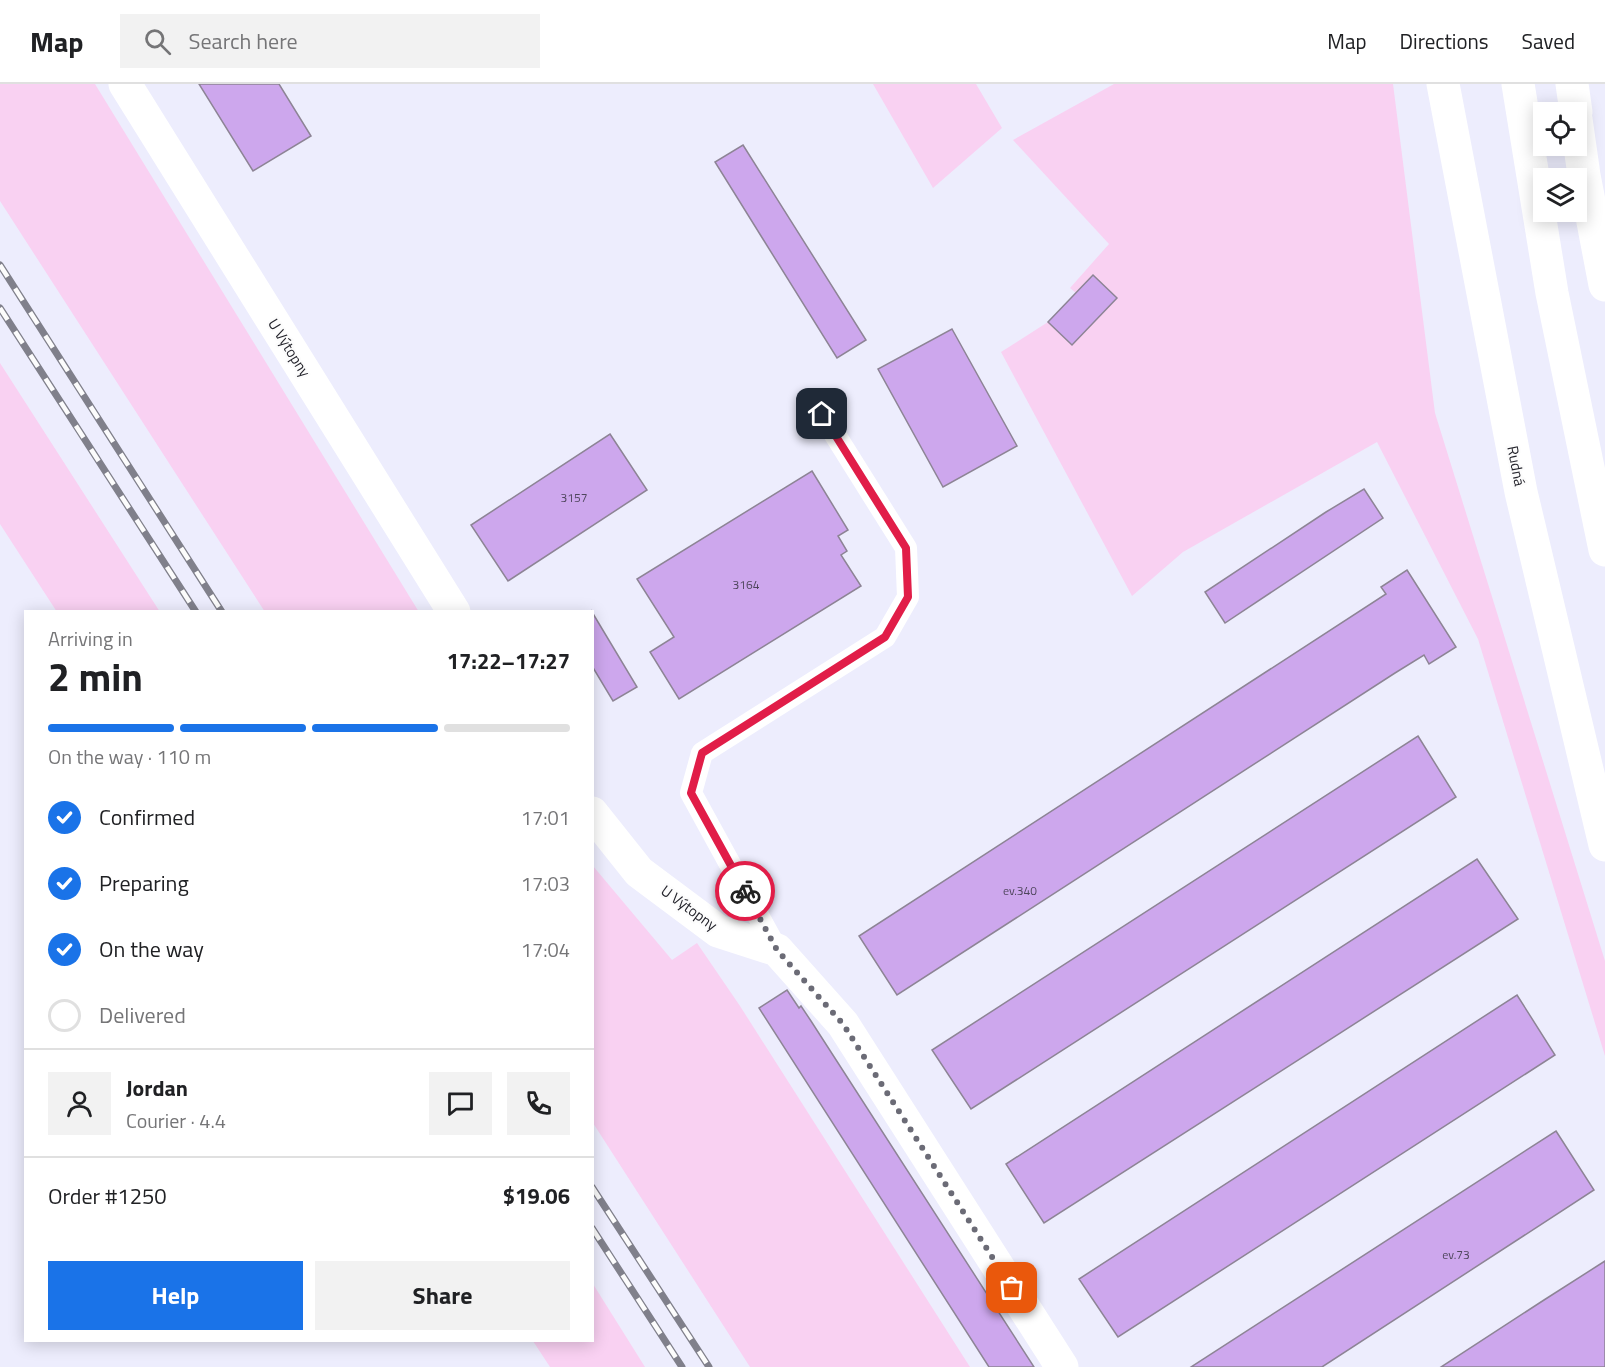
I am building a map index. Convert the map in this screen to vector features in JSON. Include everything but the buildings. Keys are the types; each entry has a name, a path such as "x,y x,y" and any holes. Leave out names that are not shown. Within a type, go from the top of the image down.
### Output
{"main road":[{"name":"U Výtopny","path":"125,84 453,610"},
{"name":"Rudná","path":"1443,84 1521,492 1605,845"},
{"path":"1518,84 1552,293 1605,550"},
{"path":"1572,84 1575,102"},
{"path":"1581,156 1605,285"},
{"name":"U Výtopny","path":"594,816 639,872 718,931 777,950"},
{"path":"777,950 843,1024 1062,1367"}],"lane":[{"path":"777,950 691,793 702,753 885,637 908,597 906,548 822,414"}],"shaded area":[{"path":"0,84 95,84 418,610 264,610 0,201"},
{"path":"873,84 976,84 1002,128 933,188"},
{"path":"1114,84 1393,84 1435,413 1605,961 1605,1056 1478,639 1377,442 1183,552 1132,596 1001,352 1048,322 1076,293 1070,288 1109,244 1013,140"},
{"path":"0,363 159,610 56,610 0,524"},
{"path":"594,867 672,960 697,943 740,1006 970,1367 750,1367 594,1125"},
{"path":"594,1286 645,1367 550,1367 534,1342 594,1342"}],"railway":[{"path":"0,265 221,610"},
{"path":"0,308 195,610"},
{"path":"594,1190 709,1367"},
{"path":"594,1231 682,1367"}],"way so far":[{"path":"745,891 777,950 843,1024 1012,1288"}],"route":[{"path":"745,891 691,793 702,753 885,637 908,597 906,548 822,414"}]}
